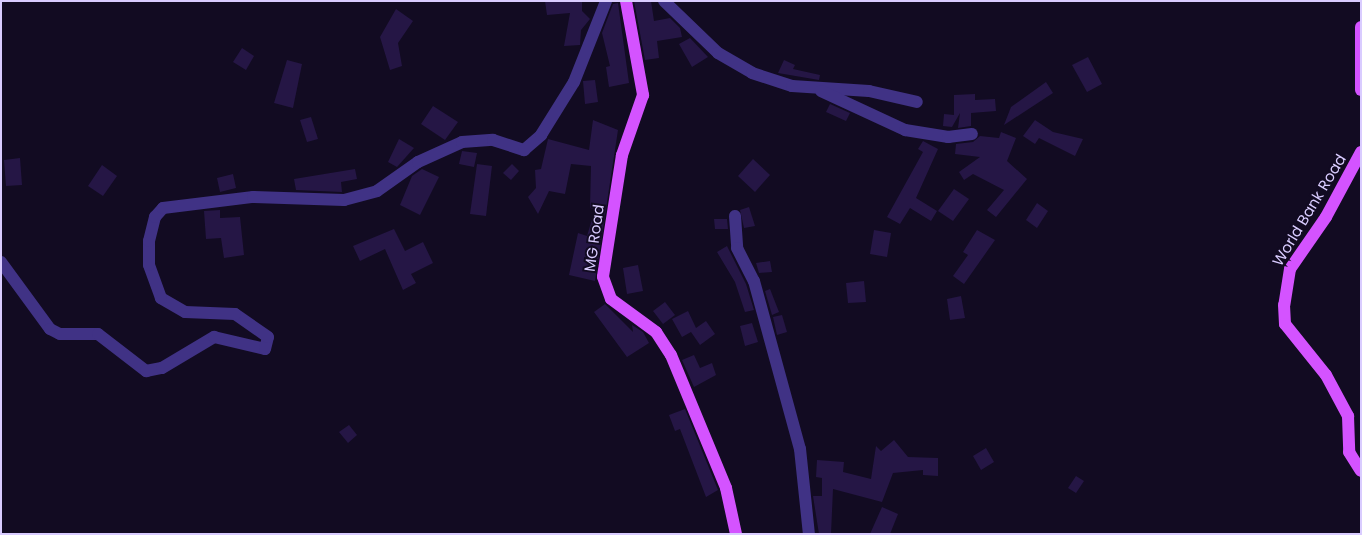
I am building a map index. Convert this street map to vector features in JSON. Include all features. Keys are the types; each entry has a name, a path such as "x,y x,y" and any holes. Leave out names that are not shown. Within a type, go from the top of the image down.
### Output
{"main road":[{"name":"MG Road","path":"626,1 642,95 622,155 603,276 611,298 656,332 672,355 726,488 736,534"},
{"path":"1361,27 1361,90"},
{"name":"World Bank Road","path":"1361,152 1330,210 1290,269 1284,305 1285,324 1326,375 1348,416 1349,452 1361,471"}],"street":[{"path":"1,262 50,329 60,334 98,334 146,371 162,368 214,336 257,351 265,349 268,337 235,314 186,312 161,298 149,264 149,241 155,217 163,208 253,197 344,200 377,191 418,162 462,142 493,140 524,150 541,135 570,89 606,1"},
{"path":"664,1 732,64 792,86 869,92 917,102"},
{"path":"816,89 905,130 948,136 972,134"},
{"path":"735,216 737,248 754,281 800,448 809,534"}],"building":[{"path":"545,1 582,1 582,11 590,19 581,30 580,45 564,46 570,13 547,15"},
{"path":"634,1 651,1 654,21 670,18 680,28 682,37 657,41 659,58 645,60"},
{"path":"618,3 629,83 609,87 606,67 610,66 602,33 613,4"},
{"path":"396,9 413,21 398,43 402,66 390,70 380,37"},
{"path":"690,38 708,57 692,67 679,44"},
{"path":"242,48 254,56 246,70 233,62"},
{"path":"1088,57 1102,84 1087,92 1072,65"},
{"path":"287,60 302,64 293,108 274,103"},
{"path":"784,60 795,65 793,69 820,75 819,80 778,73"},
{"path":"595,80 598,102 585,104 583,81"},
{"path":"1046,82 1053,93 1004,125 1011,107"},
{"path":"975,94 975,100 995,99 996,111 971,113 971,126 958,128 960,113 952,127 943,126 944,114 954,115 954,95"},
{"path":"830,104 850,113 846,121 826,112"},
{"path":"433,106 458,122 445,140 421,124"},
{"path":"311,117 318,139 307,142 300,120"},
{"path":"593,120 618,130 595,281 569,275 578,233 587,236 595,209 590,208 591,166 571,164 565,194 549,191 538,214 528,197 536,188 535,170 541,169 548,139 589,150"},
{"path":"1035,120 1053,132 1083,139 1075,156 1039,138 1035,144 1023,136"},
{"path":"1001,132 1016,138 1007,161 1027,179 996,217 987,210 1004,190 973,174 964,180 959,172 980,157 955,154 956,144 973,142 980,136 999,138"},
{"path":"399,139 414,148 397,167 388,162"},
{"path":"923,141 938,149 916,198 937,211 931,221 910,208 900,224 887,217 923,152 918,149"},
{"path":"462,151 477,153 474,167 459,164"},
{"path":"20,158 22,185 6,186 4,160"},
{"path":"753,159 770,175 755,192 738,176"},
{"path":"477,164 492,166 486,216 470,214"},
{"path":"512,164 519,171 511,180 503,173"},
{"path":"102,165 117,176 103,196 88,186"},
{"path":"355,169 357,179 341,182 342,192 296,190 294,179"},
{"path":"422,169 439,177 420,215 400,205 412,176"},
{"path":"233,174 236,188 220,192 217,178"},
{"path":"954,189 969,199 953,221 938,211"},
{"path":"1037,203 1048,211 1037,228 1026,220"},
{"path":"749,207 755,226 744,228 740,210"},
{"path":"220,210 220,218 240,217 244,255 224,258 221,238 206,239 204,211"},
{"path":"714,219 727,219 728,229 715,229"},
{"path":"394,229 405,251 423,242 433,263 411,274 416,283 403,290 385,249 360,261 353,246"},
{"path":"874,230 891,233 887,257 870,254"},
{"path":"977,230 995,240 964,284 953,276 968,255 963,252"},
{"path":"727,246 746,284 754,310 745,312 735,282 717,252"},
{"path":"770,261 772,272 759,273 756,263"},
{"path":"638,265 643,291 627,294 623,268"},
{"path":"864,281 866,302 848,303 846,283"},
{"path":"770,289 779,312 772,315 765,291"},
{"path":"961,296 965,318 950,320 947,299"},
{"path":"665,302 675,315 663,324 653,311"},
{"path":"605,304 633,332 632,325 643,332 649,343 627,357 594,312"},
{"path":"688,311 696,328 706,321 715,334 700,345 691,332 682,337 672,319"},
{"path":"782,315 787,332 777,335 773,317"},
{"path":"752,323 758,342 745,346 740,326"},
{"path":"694,355 700,368 712,363 716,375 694,387 682,360"},
{"path":"685,409 718,490 706,497 680,429 675,431 669,415"},
{"path":"349,425 357,435 348,443 339,432"},
{"path":"894,440 908,457 938,458 938,476 923,475 923,470 893,473 882,502 833,489 831,534 819,534 813,496 822,496 822,478 816,477 817,460 844,462 843,472 871,479 876,446 881,451"},
{"path":"986,448 994,462 981,470 973,456"},
{"path":"1076,476 1084,481 1076,493 1068,488"},
{"path":"882,507 898,514 890,534 870,534"}]}
